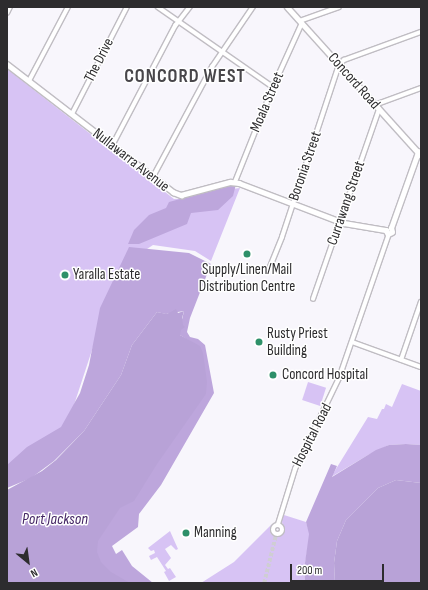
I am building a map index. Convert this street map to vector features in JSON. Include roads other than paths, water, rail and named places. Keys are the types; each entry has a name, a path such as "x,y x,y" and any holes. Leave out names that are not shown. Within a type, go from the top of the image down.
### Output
{"main road":[{"name":"Concord Road","path":"287,7 419,154"},
{"name":"Nullawarra Avenue","path":"7,64 173,192 181,194 235,182 245,184 292,204 351,226 387,232"},
{"path":"387,232 388,227 391,228 419,154"}],"street":[{"path":"7,14 10,7"},
{"path":"29,81 68,7"},
{"name":"The Drive","path":"72,114 127,7"},
{"path":"158,7 273,87"},
{"path":"112,146 179,22 190,7"},
{"path":"153,177 212,67 253,7"},
{"path":"301,22 339,7"},
{"name":"Moala Street","path":"235,182 236,174 301,22"},
{"path":"339,65 344,60 421,32"},
{"name":"Boronia Street","path":"270,267 339,65"},
{"path":"377,107 421,88"},
{"name":"Currawang Street","path":"313,298 340,222 377,107"},
{"name":"Hospital Road","path":"278,524 294,472 334,391 352,342 387,232"},
{"path":"401,360 421,302"},
{"path":"352,342 421,367"}],"water":[{"name":"Port Jackson","path":"176,309 178,313 184,311 182,318 183,325 185,327 181,330 180,335 200,346 203,353 207,382 206,394 157,464 134,501 120,508 98,541 97,552 101,562 111,572 130,583 7,583 7,490 42,471 56,460 84,431 121,375 132,345 157,312 167,314"},
{"path":"396,480 421,483 421,583 335,583 334,563 337,541 346,520 378,488"}],"tunnel":[{"path":"264,583 276,534"}],"place":[{"name":"Supply/Linen/Mail Distribution Centre","path":"247,254"},
{"name":"Yaralla Estate","path":"65,275"},
{"name":"Rusty Priest Building","path":"259,342"},
{"name":"Concord Hospital","path":"273,375"},
{"name":"Manning","path":"186,533"}],"district":[{"name":"CONCORD WEST","path":"185,77"}]}
